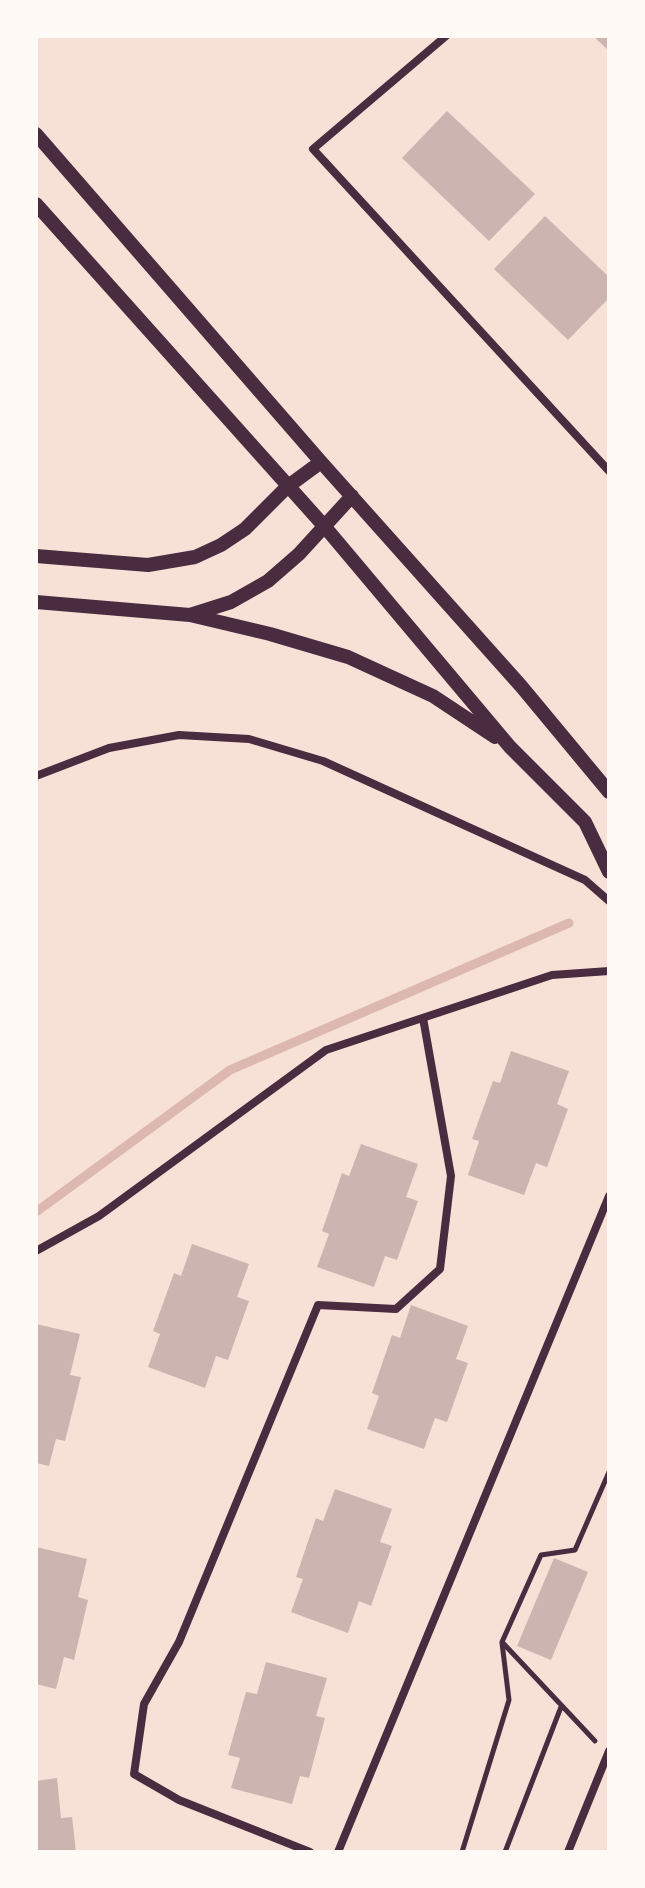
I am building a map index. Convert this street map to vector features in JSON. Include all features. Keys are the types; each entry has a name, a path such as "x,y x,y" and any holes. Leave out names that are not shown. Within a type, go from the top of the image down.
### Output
{"street":[{"path":"446,36 313,149 609,471"},
{"path":"36,134 521,686 609,792"},
{"path":"36,204 325,527 510,747 585,822 609,872"},
{"path":"36,556 148,565 195,557 245,529 287,487 321,462"},
{"path":"190,615 231,602 268,581 325,527 352,496"},
{"path":"36,602 190,615 348,657 433,696 510,747"},
{"path":"36,776 109,748 179,735 249,739 323,761 585,880 609,901"},
{"path":"36,1251 99,1216 326,1050 552,975 609,971"},
{"path":"310,1852 179,1800 134,1774 144,1704 179,1642 318,1305 396,1309 440,1269 451,1176 423,1018"},
{"path":"338,1852 609,1196"},
{"path":"568,1852 609,1752"}],"path":[{"path":"462,1852 509,1700 502,1642 541,1555 575,1550 609,1472"},
{"path":"502,1642 561,1707 609,1752"},
{"path":"505,1852 561,1707"}],"building":[{"path":"593,36 609,36 609,51"},
{"path":"447,111 535,194 489,241 402,158"},
{"path":"545,216 609,277 609,298 568,340 494,269"},
{"path":"511,1051 569,1071 557,1104 568,1109 547,1167 536,1163 524,1195 468,1175 479,1141 472,1139 493,1081 500,1083"},
{"path":"361,1144 418,1164 406,1197 418,1201 397,1260 385,1256 374,1287 317,1267 329,1234 322,1231 342,1173 349,1176"},
{"path":"192,1244 249,1264 237,1297 249,1301 228,1360 216,1356 205,1388 148,1367 160,1334 153,1331 174,1273 181,1276"},
{"path":"411,1305 468,1326 456,1359 468,1363 447,1422 435,1418 424,1449 367,1429 379,1396 372,1393 392,1335 400,1338"},
{"path":"36,1324 80,1334 70,1375 81,1377 65,1441 56,1439 49,1466 36,1463"},
{"path":"335,1489 392,1509 380,1542 392,1546 371,1606 359,1601 348,1633 291,1612 303,1579 296,1577 316,1518 323,1521"},
{"path":"36,1547 87,1559 78,1597 88,1600 74,1660 64,1657 56,1689 36,1684"},
{"path":"554,1558 588,1572 551,1660 517,1646"},
{"path":"266,1662 327,1678 316,1716 325,1718 309,1778 300,1776 292,1804 231,1788 240,1758 228,1755 246,1692 257,1694"},
{"path":"57,1778 61,1818 72,1817 76,1852 36,1852 36,1781"}],"waterway":[{"path":"36,1212 230,1070 569,923"}]}
